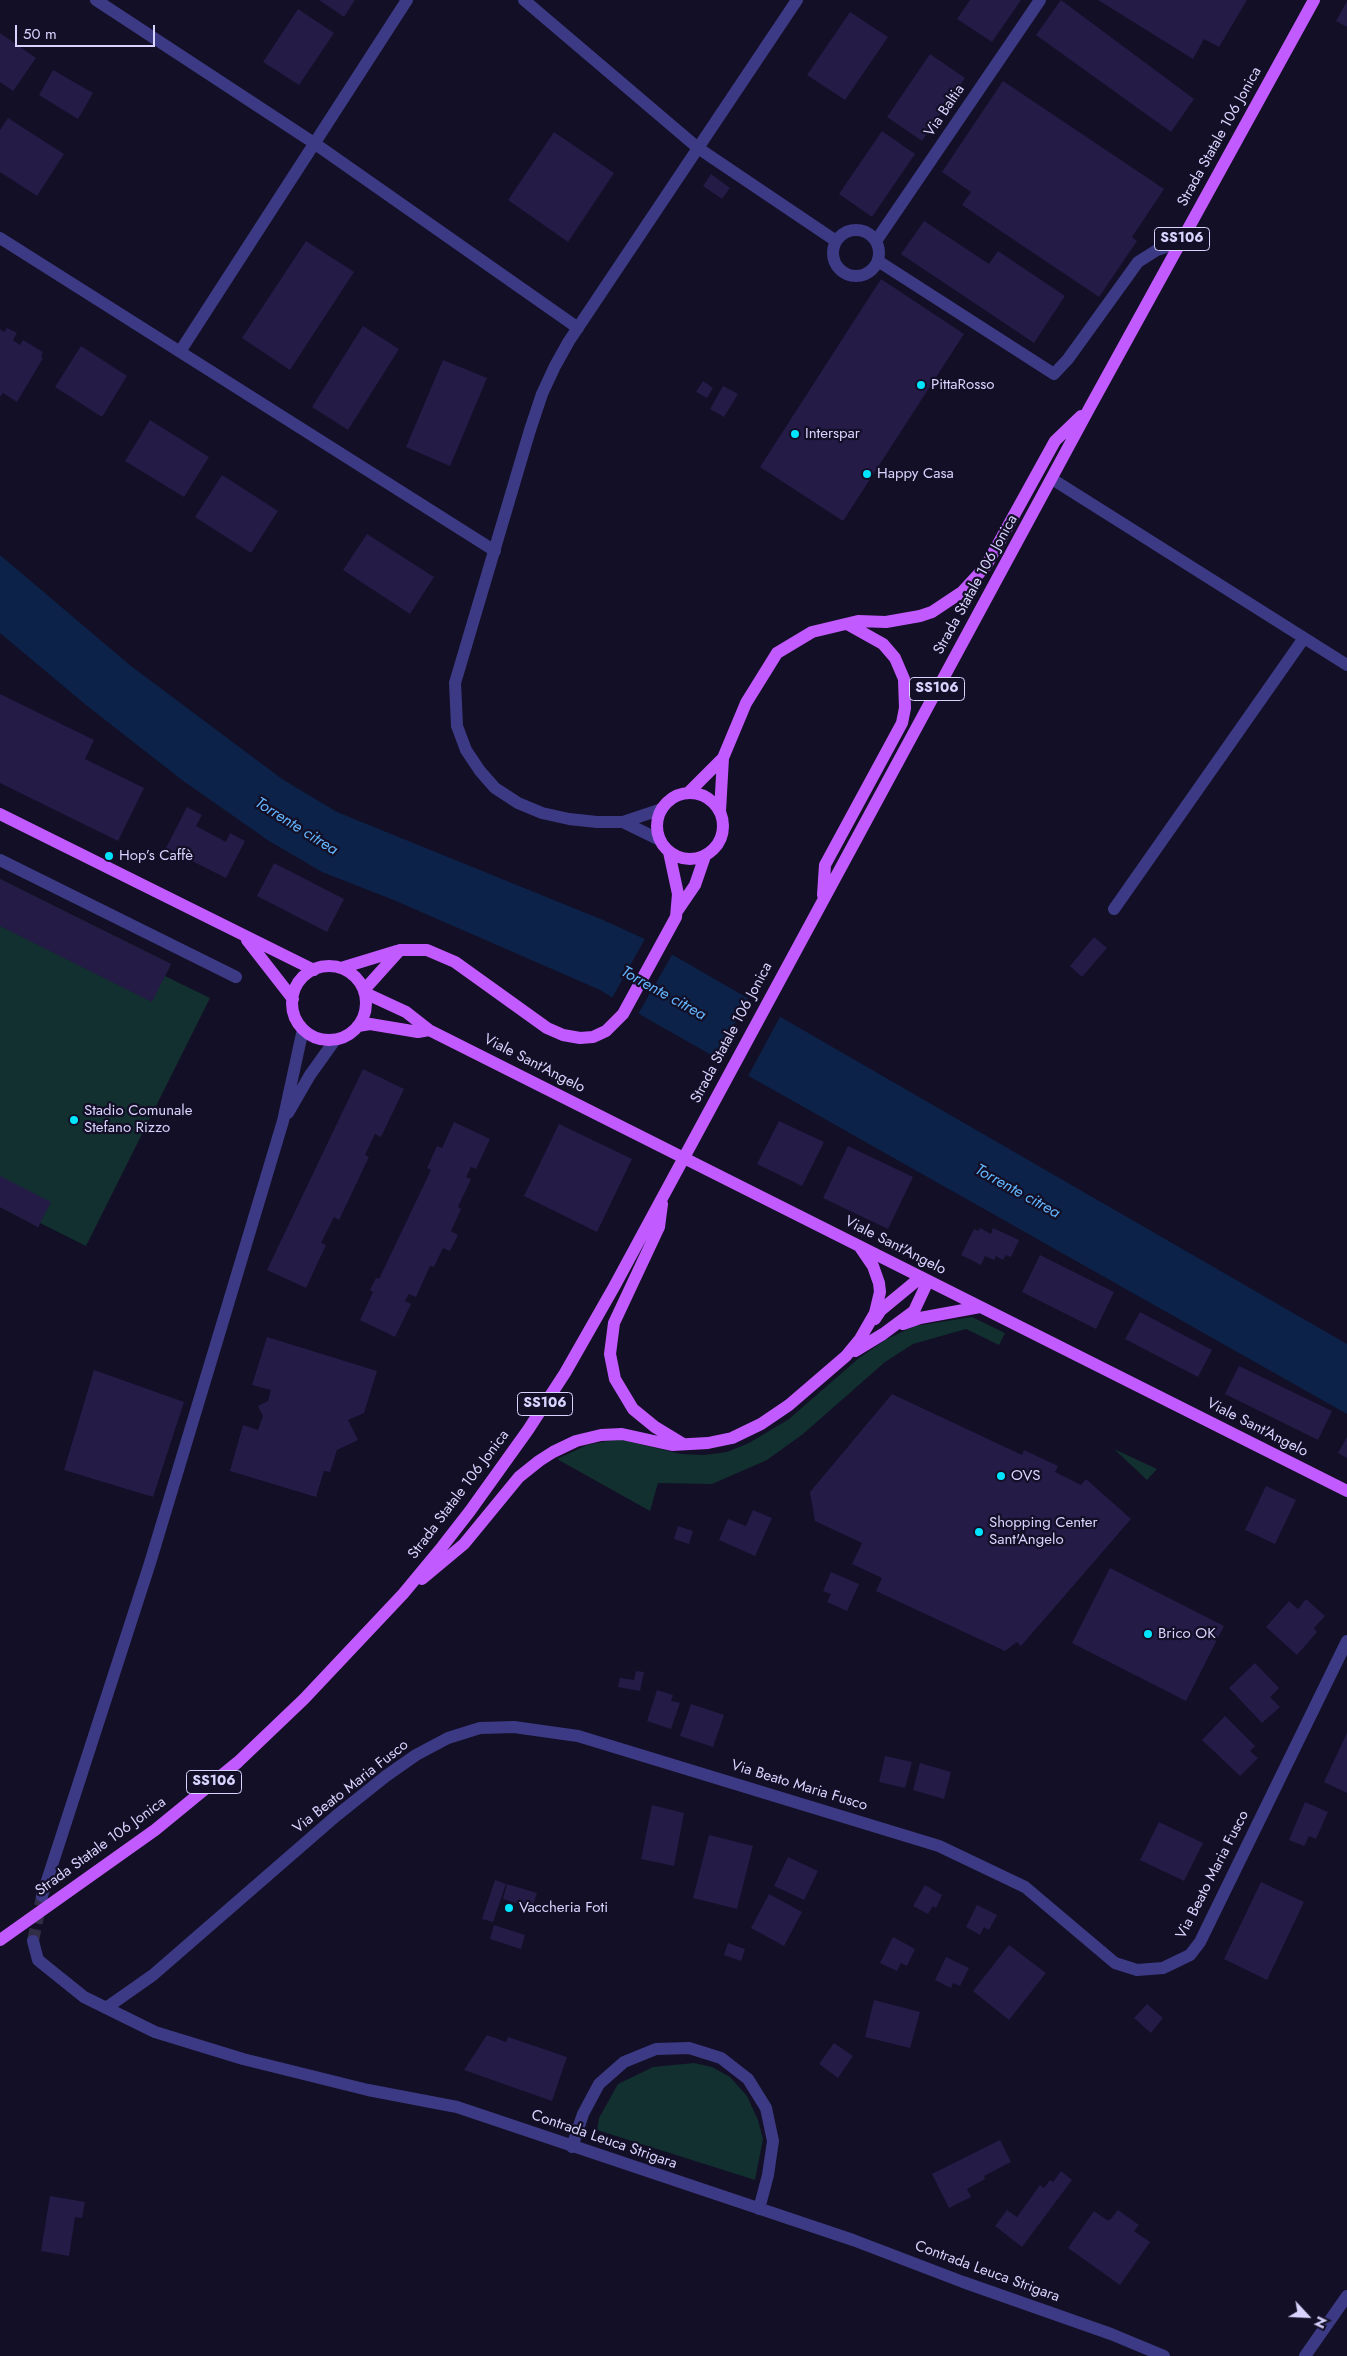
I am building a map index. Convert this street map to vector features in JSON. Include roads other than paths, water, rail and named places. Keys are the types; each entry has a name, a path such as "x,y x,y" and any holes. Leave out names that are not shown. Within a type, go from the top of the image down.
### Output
{"main road":[{"name":"Strada Statale 106 Jonica","path":"0,1940 155,1830 238,1762 334,1669 403,1594 470,1511 528,1430 591,1328 822,900 1314,0"},
{"path":"341,968 351,973 364,991 366,1004 364,1016 352,1032 335,1040 324,1040 312,1036 303,1029 293,1010 296,987 304,977 314,970 323,967 341,968 400,950 421,949 439,954 454,962 536,1021 563,1035 580,1038 593,1037 606,1031 623,1014 665,938 678,910 695,884 705,856 720,842 723,832 720,811 723,758 746,703 777,653 812,632 849,625 858,621 886,622 920,616 938,608 962,592 986,566 1055,441 1090,408"},
{"path":"822,900 826,865 902,723 905,708 904,679 895,658 883,644 849,625"},
{"path":"678,910 677,880 669,852 660,840 658,819 662,809 669,801 688,793 723,758"},
{"path":"688,793 707,797 720,811"},
{"path":"0,814 246,938 314,970"},
{"path":"669,852 686,859 705,856"},
{"path":"246,938 293,999"},
{"path":"364,991 400,950"},
{"name":"Viale Sant'Angelo","path":"364,991 406,1012 429,1030 1347,1491"},
{"name":"Viale Sant'Angelo","path":"358,1026 370,1024 418,1032 429,1030"},
{"path":"663,1197 659,1227 614,1323 610,1354 615,1379 632,1409 655,1427 683,1444"},
{"path":"860,1246 873,1266 879,1283 880,1292 870,1323"},
{"path":"403,1594 464,1544 519,1477 538,1461 576,1442 601,1435 622,1434 672,1444 708,1443 732,1438 760,1424 812,1387 846,1356 881,1310 925,1279"},
{"path":"883,1334 914,1311 925,1279"},
{"path":"846,1356 911,1320 980,1307"}],"street":[{"path":"96,0 314,143 578,328"},
{"path":"181,350 407,0"},
{"path":"524,0 698,148 836,241"},
{"path":"662,809 623,822 569,819 542,813 518,803 495,788 480,772 466,750 457,726 455,683 542,394 555,366 578,328 797,0"},
{"name":"Via Baltia","path":"876,241 1040,0"},
{"path":"856,230 864,231 876,241 879,254 878,260 874,267 863,275 849,276 842,273 834,262 833,247 841,235 856,230"},
{"path":"0,238 181,350 495,551"},
{"path":"878,260 1054,374 1068,359 1138,262 1157,250 1181,242"},
{"path":"1052,478 1347,665"},
{"path":"1114,909 1304,638"},
{"path":"623,822 660,840"},
{"path":"0,860 236,977"},
{"path":"42,1896 153,1554 283,1121 303,1029"},
{"path":"283,1121 310,1075 335,1040"},
{"name":"Via Beato Maria Fusco","path":"106,2008 153,1975 336,1816 386,1776 448,1738 480,1728 514,1727 578,1736 939,1846 1025,1887 1115,1962 1137,1970 1163,1968 1190,1955 1200,1942 1347,1641"},
{"name":"Contrada Leuca Strigara","path":"33,1941 38,1960 84,1997 155,2032 243,2059 368,2090 457,2107 853,2240 963,2282 1110,2334 1164,2356"},
{"path":"572,2147 583,2114 599,2084 624,2062 656,2049 672,2048 689,2048 722,2058 748,2079 766,2108 773,2141 768,2174 759,2209"},
{"path":"1305,2356 1347,2296"}],"water":[{"name":"Torrente citrea","path":"0,555 131,666 282,779 337,812 603,920 647,940 1347,1344 1347,1414 646,1018 600,990 396,901 322,872 269,841 182,780 86,705 0,633"}],"tunnel":[{"path":"33,1941 42,1896"}],"place":[{"name":"PittaRosso","path":"921,385"},
{"name":"Interspar","path":"795,434"},
{"name":"Happy Casa","path":"867,474"},
{"name":"Hop’s Caffè","path":"109,856"},
{"name":"Stadio Comunale Stefano Rizzo","path":"74,1120"},
{"name":"OVS","path":"1001,1476"},
{"name":"Shopping Center Sant'Angelo","path":"979,1532"},
{"name":"Brico OK","path":"1148,1634"},
{"name":"Vaccheria Foti","path":"509,1908"}]}
